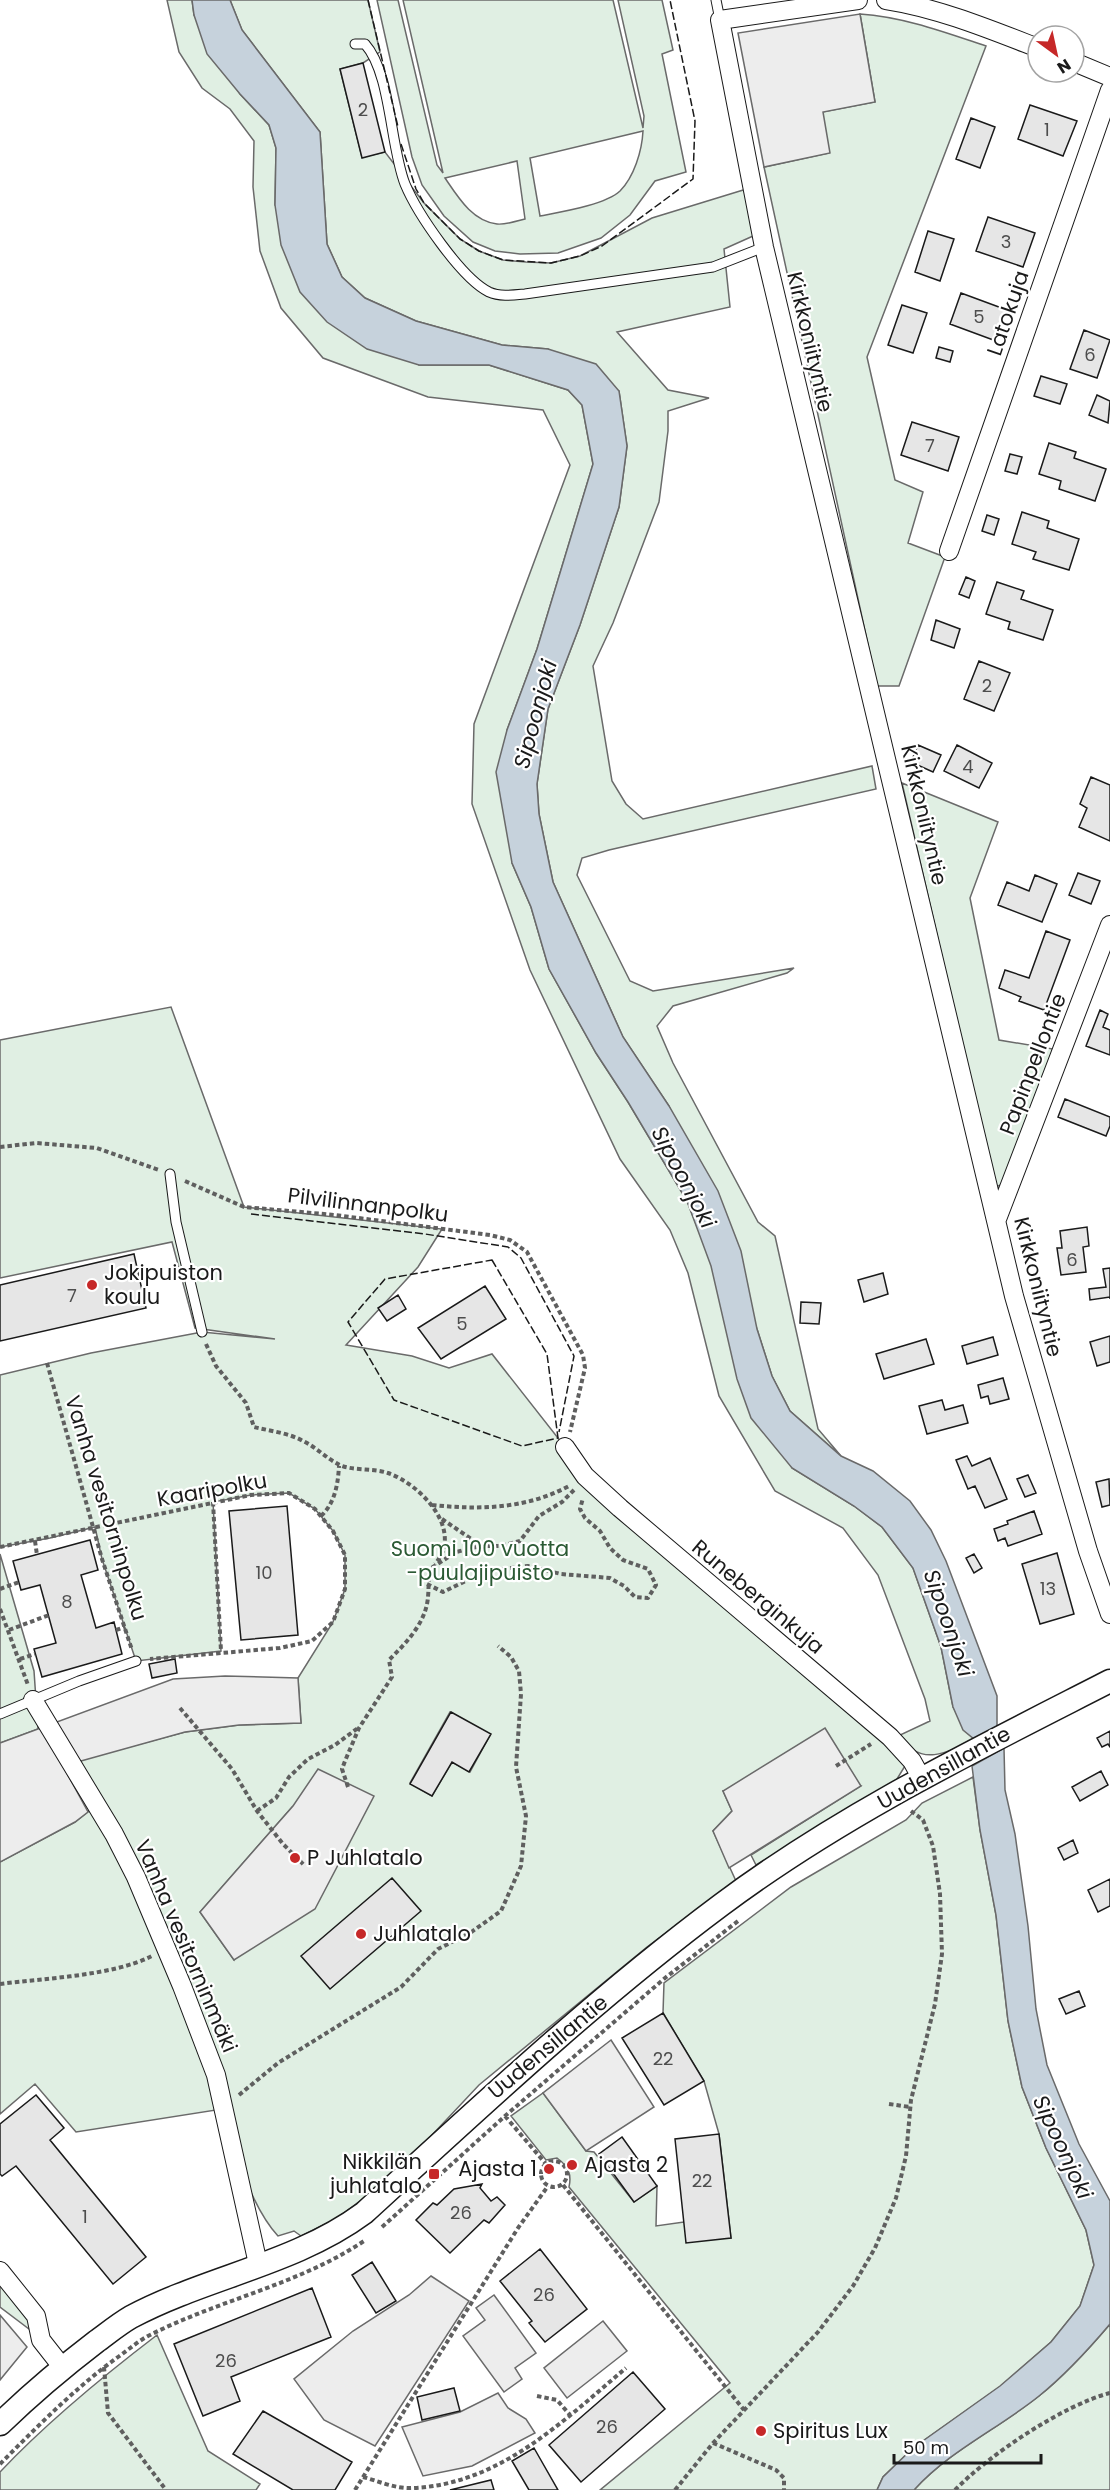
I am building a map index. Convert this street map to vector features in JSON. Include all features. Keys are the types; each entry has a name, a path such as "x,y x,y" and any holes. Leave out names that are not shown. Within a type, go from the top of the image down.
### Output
{"street":[{"path":"720,20 858,0"},
{"path":"886,0 939,12 1026,44"},
{"name":"Kirkkoniityntie","path":"720,20 764,247 1021,1318 1088,1551 1110,1614"},
{"path":"1086,68 1110,77"},
{"name":"Latokuja","path":"949,551 1110,90"},
{"name":"Papinpellontie","path":"997,1219 1110,925"},
{"name":"Runeberginkuja","path":"566,1448 585,1476 687,1566 885,1733 907,1755 922,1779"},
{"name":"Uudensillantie","path":"0,2424 30,2395 129,2318 198,2287 295,2251 345,2226 364,2213 556,2039 721,1904 795,1854 955,1760 1110,1681"},
{"name":"Vanha vesitorninmäki","path":"33,1700 114,1834 167,1948 216,2075 258,2265"},
{"path":"0,2271 36,2316 41,2340 63,2368"}],"lane":[{"path":"716,0 720,20"},
{"path":"355,44 365,44 378,64 405,184 422,214 452,257 475,283 492,293 507,296 525,294 713,267 764,247"},
{"path":"170,1174 176,1222 202,1332"},
{"path":"0,1714 136,1661"}],"path":[{"name":"Pilvilinnanpolku","path":"0,1147 36,1143 97,1148 170,1174 244,1207 335,1215 489,1235 510,1240 527,1252 584,1354 585,1368 581,1393 566,1448"},
{"path":"202,1332 209,1355 246,1403 254,1427 302,1440 339,1466 386,1472 404,1480 432,1505 445,1532 442,1556 430,1569 428,1598 420,1623 408,1642 389,1660 392,1677 359,1728 342,1769 348,1787"},
{"name":"Vanha vesitorninpolku","path":"47,1363 95,1527 102,1559 136,1661"},
{"path":"321,1516 330,1508 338,1482 339,1466"},
{"path":"432,1505 467,1509 515,1505 549,1497 585,1476"},
{"path":"430,1569 456,1552 519,1541 539,1516 562,1502 585,1476"},
{"path":"428,1584 443,1592 486,1571 528,1566 561,1574 610,1578 624,1586 635,1597 648,1598 656,1585 648,1569 623,1560 610,1548 600,1531 585,1518 580,1509 584,1497 585,1476"},
{"name":"Kaaripolku","path":"0,1547 213,1502 251,1495 289,1493 315,1509 333,1531 345,1555 345,1588 333,1622 312,1641 280,1648 136,1661"},
{"path":"213,1502 221,1652"},
{"path":"440,1518 480,1546"},
{"path":"35,1541 37,1555"},
{"path":"96,1562 102,1559"},
{"path":"0,1589 19,1582"},
{"path":"0,1609 33,1700"},
{"path":"9,1630 49,1615"},
{"path":"116,1630 125,1627"},
{"path":"222,2109 278,2063 401,1987 438,1948 470,1933 501,1911 521,1866 526,1816 516,1767 521,1694 519,1671 511,1657 498,1646"},
{"path":"20,1659 35,1654"},
{"path":"180,1708 232,1769 257,1811 283,1844 304,1865"},
{"path":"257,1811 276,1798 289,1777 308,1759 336,1745 359,1728"},
{"path":"836,1766 885,1733"},
{"path":"675,2490 713,2442 818,2332 853,2286 875,2248 896,2198 906,2156 910,2107 920,2058 936,2004 942,1954 940,1894 933,1846 923,1820 910,1811"},
{"path":"0,1984 117,1968 137,1963 167,1948"},
{"path":"889,2104 910,2107"},
{"path":"505,2116 546,2164"},
{"path":"555,2161 563,2165 567,2177 563,2184 554,2188 543,2182 541,2174 546,2164 555,2161"},
{"path":"563,2184 744,2410"},
{"path":"355,2490 518,2228 548,2186"},
{"path":"0,2464 46,2418 105,2367 108,2413 166,2490"},
{"path":"363,2477 409,2488 444,2484 491,2470 539,2441 626,2368"},
{"path":"954,2490 994,2457 1045,2422 1071,2407 1110,2393"},
{"path":"537,2396 557,2400 570,2415"},
{"path":"713,2442 776,2470 784,2478 784,2490"}],"green space":[{"path":"167,0 192,0 194,15 240,94 269,125 276,148 275,205 419,365 489,365 568,390 582,405 593,464 537,649 507,730 512,863 531,907 549,969 596,1053 687,1201 792,1468 854,1506 882,1527 913,1568 941,1647 953,1707 974,1739 954,1749 934,1755 916,1752 900,1735 930,1721 925,1699 878,1575 843,1528 775,1491 719,1396 688,1273 670,1230 620,1159 530,970 472,804 474,724 570,465 543,410 428,397 323,358 281,308 260,251 253,187 254,141 230,109 202,88 179,52"},
{"path":"230,0 368,0 380,52 363,63 340,69 362,157 385,152 424,203 460,239 479,251 503,260 551,263 580,256 652,218 753,187 762,232 724,249 730,307 617,332 668,390 709,398 668,411 668,431 659,502 613,623 593,666 612,781 626,804 643,819 872,766 876,789 609,850 582,858 577,875 630,981 653,991 794,968 787,973 673,1006 657,1026 673,1063 758,1222 775,1236 818,1429 841,1456 790,1411 772,1376 757,1329 669,1106 623,1037 553,882 539,814 537,784 548,709 580,625 619,507 627,446 619,391 548,349 502,345 416,321 365,298 342,277 327,244 320,132 242,30"},
{"path":"377,0 398,0 437,165 443,173 403,0 613,0 643,128 644,116 618,0 662,0 673,50 662,54 686,172 655,181 630,215 601,238 558,253 520,254 495,251 473,242 444,216 422,185 412,157","holes":["643,131 636,163 629,179 620,191 593,204 540,216 530,158","517,161 525,219 511,223 497,224 480,218 466,207 445,178"]},
{"path":"860,14 908,22 986,46 867,357 895,480 923,492 908,543 945,557 899,686 877,686 764,167 829,153 822,112 875,102"},
{"path":"902,783 998,822 970,898 999,1040 1053,1049 1004,1184 995,1187"},
{"name":"Suomi 100 vuotta -puulajipuisto","path":"171,1007 244,1207 442,1229 418,1267 346,1345 412,1356 449,1368 492,1354 565,1447 885,1733 905,1766 897,1779 877,1794 756,1865 751,1855 860,1786 723,1791 732,1811 713,1831 736,1881 647,1947 479,2085 417,2151 368,2195 336,2219 301,2236 294,2231 278,2236 268,2224 244,2176 222,2109 76,2132 35,2084 0,2114 0,1862 75,1822 97,1804 72,1762 185,1732 239,1725 301,1723 298,1678 333,1622 345,1589 345,1555 333,1531 315,1509 289,1493 251,1495 213,1502 221,1651 136,1661 102,1559 95,1527 0,1547 0,1375 91,1353 202,1332 275,1339 195,1328 172,1242 0,1278 0,1040","holes":["450,1712 490,1735 470,1772 452,1762 432,1796 410,1783","293,1806 234,1960 200,1912"]},
{"path":"0,1554 34,1671 38,1729 0,1743"},
{"path":"973,1777 980,1830 996,1915 1008,2021 1022,2087 1046,2148 1086,2230 1094,2265 1080,2306 1051,2342 1001,2386 913,2448 883,2477 877,2490 600,2490 730,2383 569,2187 570,2178 564,2164 557,2158 546,2160 511,2116 543,2093 586,2151 594,2152 634,2202 657,2186 656,2226 684,2222 731,2238 719,2134 704,2081 663,2013 664,1983 791,1887 906,1820 922,1803"},
{"path":"0,2280 33,2324 29,2329 0,2307"},
{"path":"1110,2324 1110,2490 914,2490 958,2452 1049,2388"},
{"path":"157,2335 208,2451 260,2484 256,2490 0,2490 0,2472 18,2453 76,2400"}],"shaded area":[{"path":"860,14 875,102 823,112 830,153 764,167 738,33"},
{"path":"225,1676 298,1678 301,1723 239,1725 185,1732 63,1766 88,1812 75,1822 0,1862 0,1743 173,1679"},
{"path":"825,1728 861,1786 729,1868 713,1831 732,1811 723,1791"},
{"name":"P Juhlatalo","path":"318,1769 374,1796 315,1909 234,1960 200,1912 293,1806"},
{"path":"611,2040 654,2107 586,2151 543,2093"},
{"path":"431,2276 469,2301 375,2446 324,2420 294,2379 353,2331 409,2295"},
{"path":"494,2295 536,2353 515,2368 522,2379 504,2392 463,2336 485,2320 476,2308"},
{"path":"0,2315 27,2347 0,2380"},
{"path":"603,2321 627,2351 567,2398 544,2368"},
{"path":"498,2393 508,2408 526,2419 535,2433 472,2466 423,2476 402,2427 460,2412"}],"water":[{"name":"Sipoonjoki","path":"192,0 230,0 242,30 320,132 327,244 342,277 365,298 416,321 502,345 548,349 596,364 619,391 627,446 619,507 580,625 548,709 537,784 539,814 553,882 623,1037 669,1106 718,1191 741,1251 757,1329 772,1376 790,1411 841,1456 873,1471 910,1501 931,1530 946,1561 997,1696 997,1727 974,1739 963,1730 953,1707 941,1647 913,1568 882,1527 854,1506 792,1468 751,1418 737,1379 711,1266 687,1201 596,1053 549,969 531,907 512,863 496,772 507,730 537,649 593,464 582,405 568,390 489,365 419,365 367,349 327,322 300,292 281,245 275,205 276,148 269,125 207,54 194,15"},
{"name":"Sipoonjoki","path":"1004,1748 1005,1790 1015,1834 1028,1926 1036,2009 1047,2065 1079,2144 1110,2201 1110,2324 1049,2388 958,2452 914,2490 877,2490 883,2477 913,2448 1000,2386 1051,2342 1080,2306 1094,2265 1086,2230 1046,2148 1022,2087 1008,2021 996,1915 980,1830 972,1766"}],"building":[{"path":"363,63 385,152 362,158 340,69"},
{"path":"1030,105 1077,121 1063,156 1018,139"},
{"path":"971,118 995,127 980,168 956,159"},
{"path":"988,217 1035,233 1023,267 976,251"},
{"path":"928,231 954,239 940,281 915,272"},
{"path":"961,293 1007,310 996,341 950,324"},
{"path":"902,305 927,313 913,353 888,345"},
{"path":"1084,330 1110,340 1097,378 1070,369"},
{"path":"939,347 953,351 950,362 936,358"},
{"path":"1041,376 1067,384 1060,404 1034,396"},
{"path":"1097,395 1110,401 1108,423 1089,415"},
{"path":"912,422 959,437 948,471 901,455"},
{"path":"1049,443 1076,452 1074,458 1106,469 1095,501 1059,489 1061,481 1039,474"},
{"path":"1010,454 1022,457 1017,474 1005,471"},
{"path":"1022,512 1049,521 1047,528 1079,539 1069,570 1033,559 1036,552 1012,544"},
{"path":"987,515 999,519 994,535 982,531"},
{"path":"966,577 975,581 969,598 959,594"},
{"path":"997,582 1024,591 1021,599 1053,610 1043,640 1008,629 1010,622 986,614"},
{"path":"936,620 960,629 954,648 931,640"},
{"path":"979,661 1010,673 994,711 964,699"},
{"path":"918,745 941,755 933,772 911,762"},
{"path":"957,745 992,763 979,788 944,771"},
{"path":"1091,777 1110,785 1110,841 1079,827 1087,808 1080,804"},
{"path":"1078,873 1100,881 1091,904 1069,895"},
{"path":"1035,875 1057,884 1042,922 998,905 1007,882 1029,891"},
{"path":"1046,931 1070,940 1044,1010 1019,1001 1021,997 999,988 1005,970 1029,978"},
{"path":"1100,1010 1108,1014 1103,1027 1110,1030 1110,1055 1086,1046"},
{"path":"1065,1099 1110,1117 1110,1126 1106,1136 1058,1117"},
{"path":"1087,1227 1089,1246 1083,1247 1086,1272 1061,1275 1057,1248 1062,1248 1060,1231"},
{"path":"134,1254 146,1308 0,1341 0,1285"},
{"path":"1110,1268 1110,1297 1090,1300 1089,1289 1106,1287 1103,1269"},
{"path":"883,1273 888,1294 864,1302 858,1280"},
{"path":"485,1286 506,1319 441,1359 418,1328"},
{"path":"398,1295 406,1309 387,1321 378,1308"},
{"path":"801,1302 821,1303 819,1324 800,1323"},
{"path":"1110,1336 1110,1362 1097,1366 1090,1342"},
{"path":"993,1337 998,1355 967,1364 962,1346"},
{"path":"926,1339 934,1364 884,1379 876,1354"},
{"path":"1003,1378 1009,1399 990,1404 988,1396 981,1398 978,1385"},
{"path":"942,1400 945,1410 963,1405 968,1423 927,1434 919,1406"},
{"path":"967,1456 972,1466 990,1458 1007,1499 985,1508 975,1486 968,1489 956,1460"},
{"path":"1028,1475 1036,1493 1025,1497 1017,1479"},
{"path":"1109,1479 1110,1505 1102,1507 1096,1482"},
{"path":"287,1506 298,1635 241,1640 229,1511"},
{"path":"1034,1511 1042,1534 1008,1546 1005,1538 998,1541 994,1529 1008,1524 1007,1521"},
{"path":"90,1540 98,1570 81,1575 96,1628 114,1622 122,1654 42,1677 34,1649 56,1643 40,1585 21,1590 13,1561"},
{"path":"1057,1553 1074,1614 1040,1624 1022,1564"},
{"path":"974,1554 982,1568 974,1573 966,1558"},
{"path":"175,1659 177,1673 152,1678 149,1664"},
{"path":"451,1712 491,1734 469,1772 452,1762 432,1796 410,1784"},
{"path":"1110,1731 1110,1747 1108,1744 1102,1747 1097,1738"},
{"path":"1101,1771 1108,1785 1080,1801 1072,1787"},
{"path":"1073,1840 1078,1853 1064,1860 1058,1848"},
{"name":"Juhlatalo","path":"392,1878 421,1911 330,1989 301,1956"},
{"path":"1110,1879 1110,1906 1098,1912 1088,1890"},
{"path":"1079,1991 1085,2006 1066,2014 1059,1999"},
{"path":"663,2013 704,2081 664,2105 622,2038"},
{"path":"36,2095 64,2128 50,2140 146,2257 113,2284 16,2166 2,2176 0,2174 0,2124"},
{"path":"719,2134 731,2238 686,2243 675,2139"},
{"path":"622,2137 657,2186 634,2202 599,2154"},
{"path":"482,2184 480,2188 491,2201 497,2197 505,2205 489,2223 484,2220 450,2253 416,2220 433,2203 437,2205 454,2189"},
{"path":"540,2249 587,2309 545,2342 529,2323 532,2321 500,2281"},
{"path":"372,2262 396,2301 376,2313 352,2275"},
{"path":"312,2288 331,2337 231,2377 240,2401 203,2416 174,2344"},
{"path":"633,2372 665,2409 581,2482 549,2445"},
{"path":"454,2388 460,2411 422,2420 417,2397"},
{"path":"263,2411 352,2462 335,2490 293,2490 233,2454"},
{"path":"534,2448 558,2490 529,2490 512,2461"},
{"path":"491,2480 494,2490 450,2490"}],"fence":[{"path":"368,0 398,127"},
{"path":"401,144 416,189 424,203 460,239 479,251 503,260 551,263 580,256 602,246 693,179 695,121 670,0"},
{"path":"251,1214 425,1234 508,1247 521,1258 574,1356 559,1432"},
{"path":"492,1260 547,1354 558,1438 522,1446 394,1400 348,1322 385,1279 492,1260"}],"place":[{"name":"Jokipuiston koulu","path":"92,1285"},
{"name":"P Juhlatalo","path":"295,1858"},
{"name":"Juhlatalo","path":"361,1934"},
{"name":"Ajasta 2","path":"572,2165"},
{"name":"Ajasta 1","path":"549,2169"},
{"name":"Nikkilän juhlatalo","path":"434,2174"},
{"name":"Spiritus Lux","path":"761,2431"}]}
